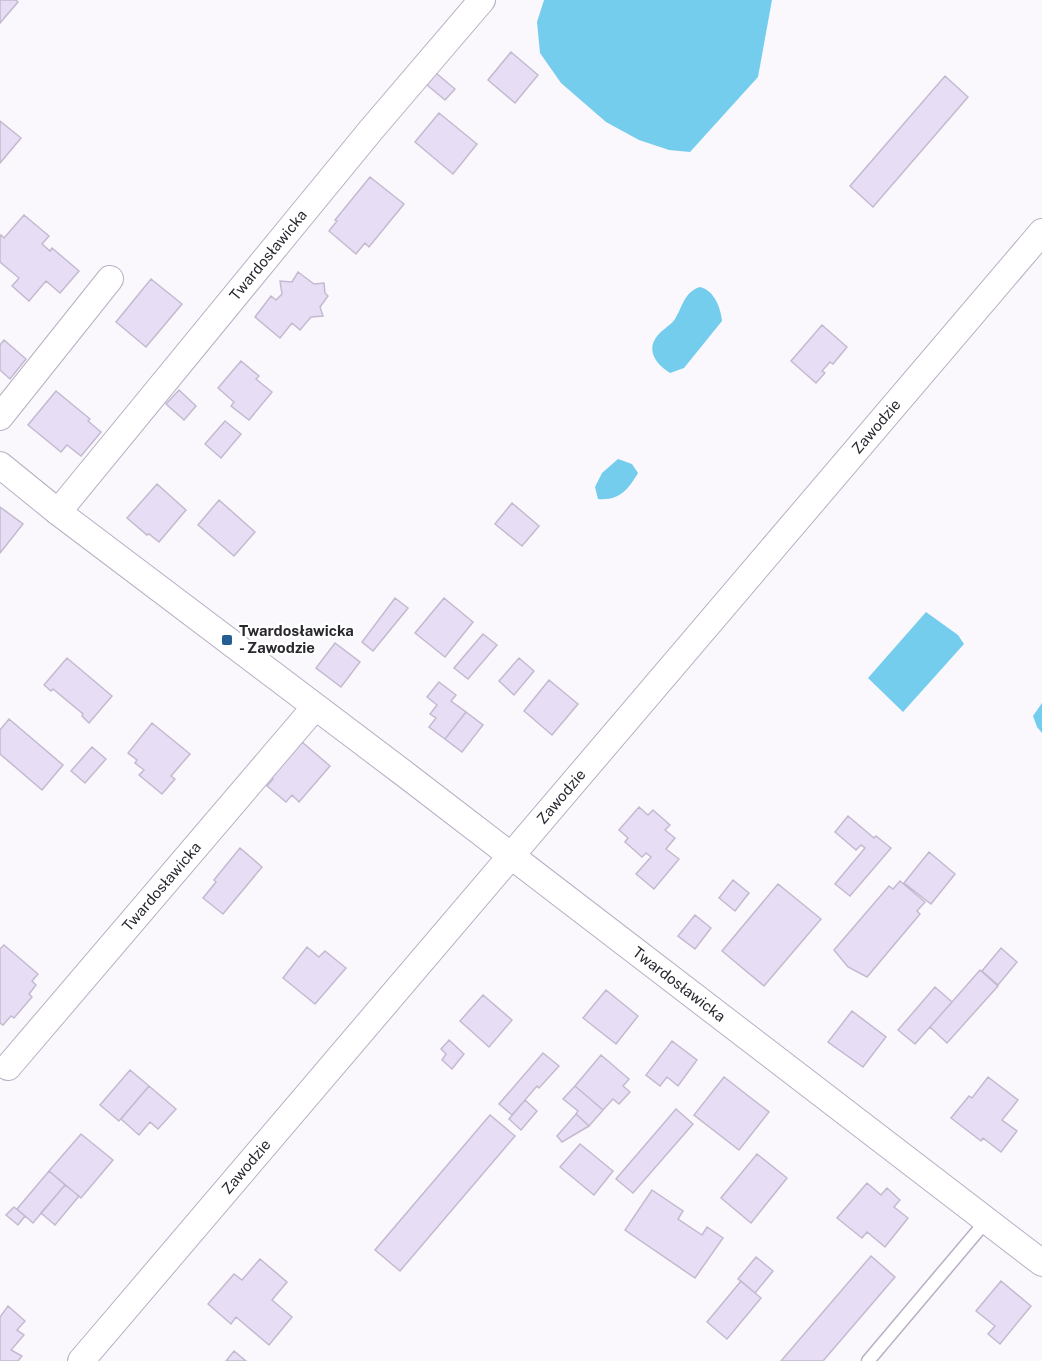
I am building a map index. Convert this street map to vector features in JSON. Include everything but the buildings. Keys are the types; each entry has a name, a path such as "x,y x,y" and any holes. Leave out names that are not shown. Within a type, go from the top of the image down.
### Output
{"street":[{"name":"Twardosławicka","path":"58,512 363,139 482,0"},
{"name":"Zawodzie","path":"81,1361 1042,232"},
{"path":"0,417 110,279"},
{"name":"Twardosławicka","path":"0,465 58,512 1042,1263"},
{"name":"Twardosławicka","path":"9,1067 315,707"}],"lane":[{"path":"868,1361 987,1220"}],"water":[{"path":"544,0 772,0 758,77 690,152 669,150 639,140 606,122 561,83 540,53 537,22"},
{"path":"700,287 716,300 722,321 684,368 670,373 657,361 652,346 660,333 675,319 690,292"},
{"path":"618,459 632,464 638,473 622,493 612,498 598,499 595,487 602,473"},
{"path":"926,612 958,635 964,644 903,712 868,678"},
{"path":"1042,703 1042,733 1033,716"}],"place":[{"name":"Twardosławicka - Zawodzie","path":"227,640"}]}
